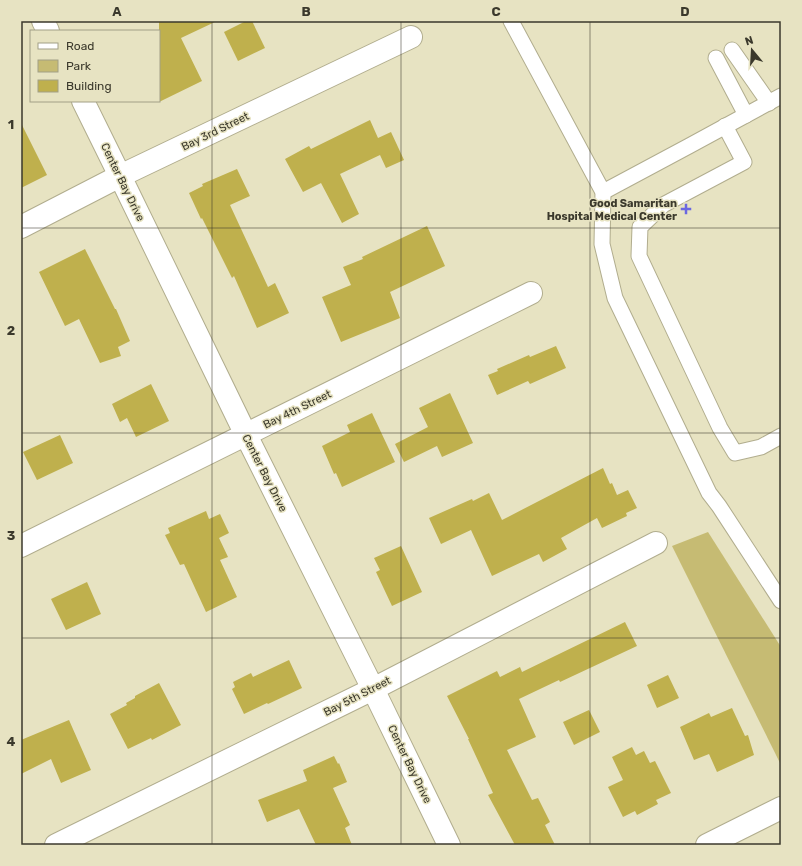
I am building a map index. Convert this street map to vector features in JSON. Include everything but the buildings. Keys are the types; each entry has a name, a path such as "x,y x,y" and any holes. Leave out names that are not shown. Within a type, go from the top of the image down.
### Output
{"street":[{"path":"43,21 48,30"},
{"name":"Bay 3rd Street","path":"21,227 120,176 411,37"},
{"name":"Center Bay Drive","path":"83,102 246,435 450,845"},
{"name":"Bay 4th Street","path":"21,546 531,293"},
{"name":"Bay 5th Street","path":"56,845 373,689 656,543"},
{"path":"707,845 781,808"}],"lane":[{"path":"511,21 603,192 602,244 615,298 709,493 781,602"},
{"path":"603,192 775,100 732,50"},
{"path":"716,58 746,115"},
{"path":"725,126 744,162 663,205 640,227 639,256 720,428 735,453 761,447 781,436"}],"green space":[{"path":"708,532 781,647 781,765 672,546"}],"place":[{"name":"Good Samaritan Hospital Medical Center","path":"686,209"}]}
